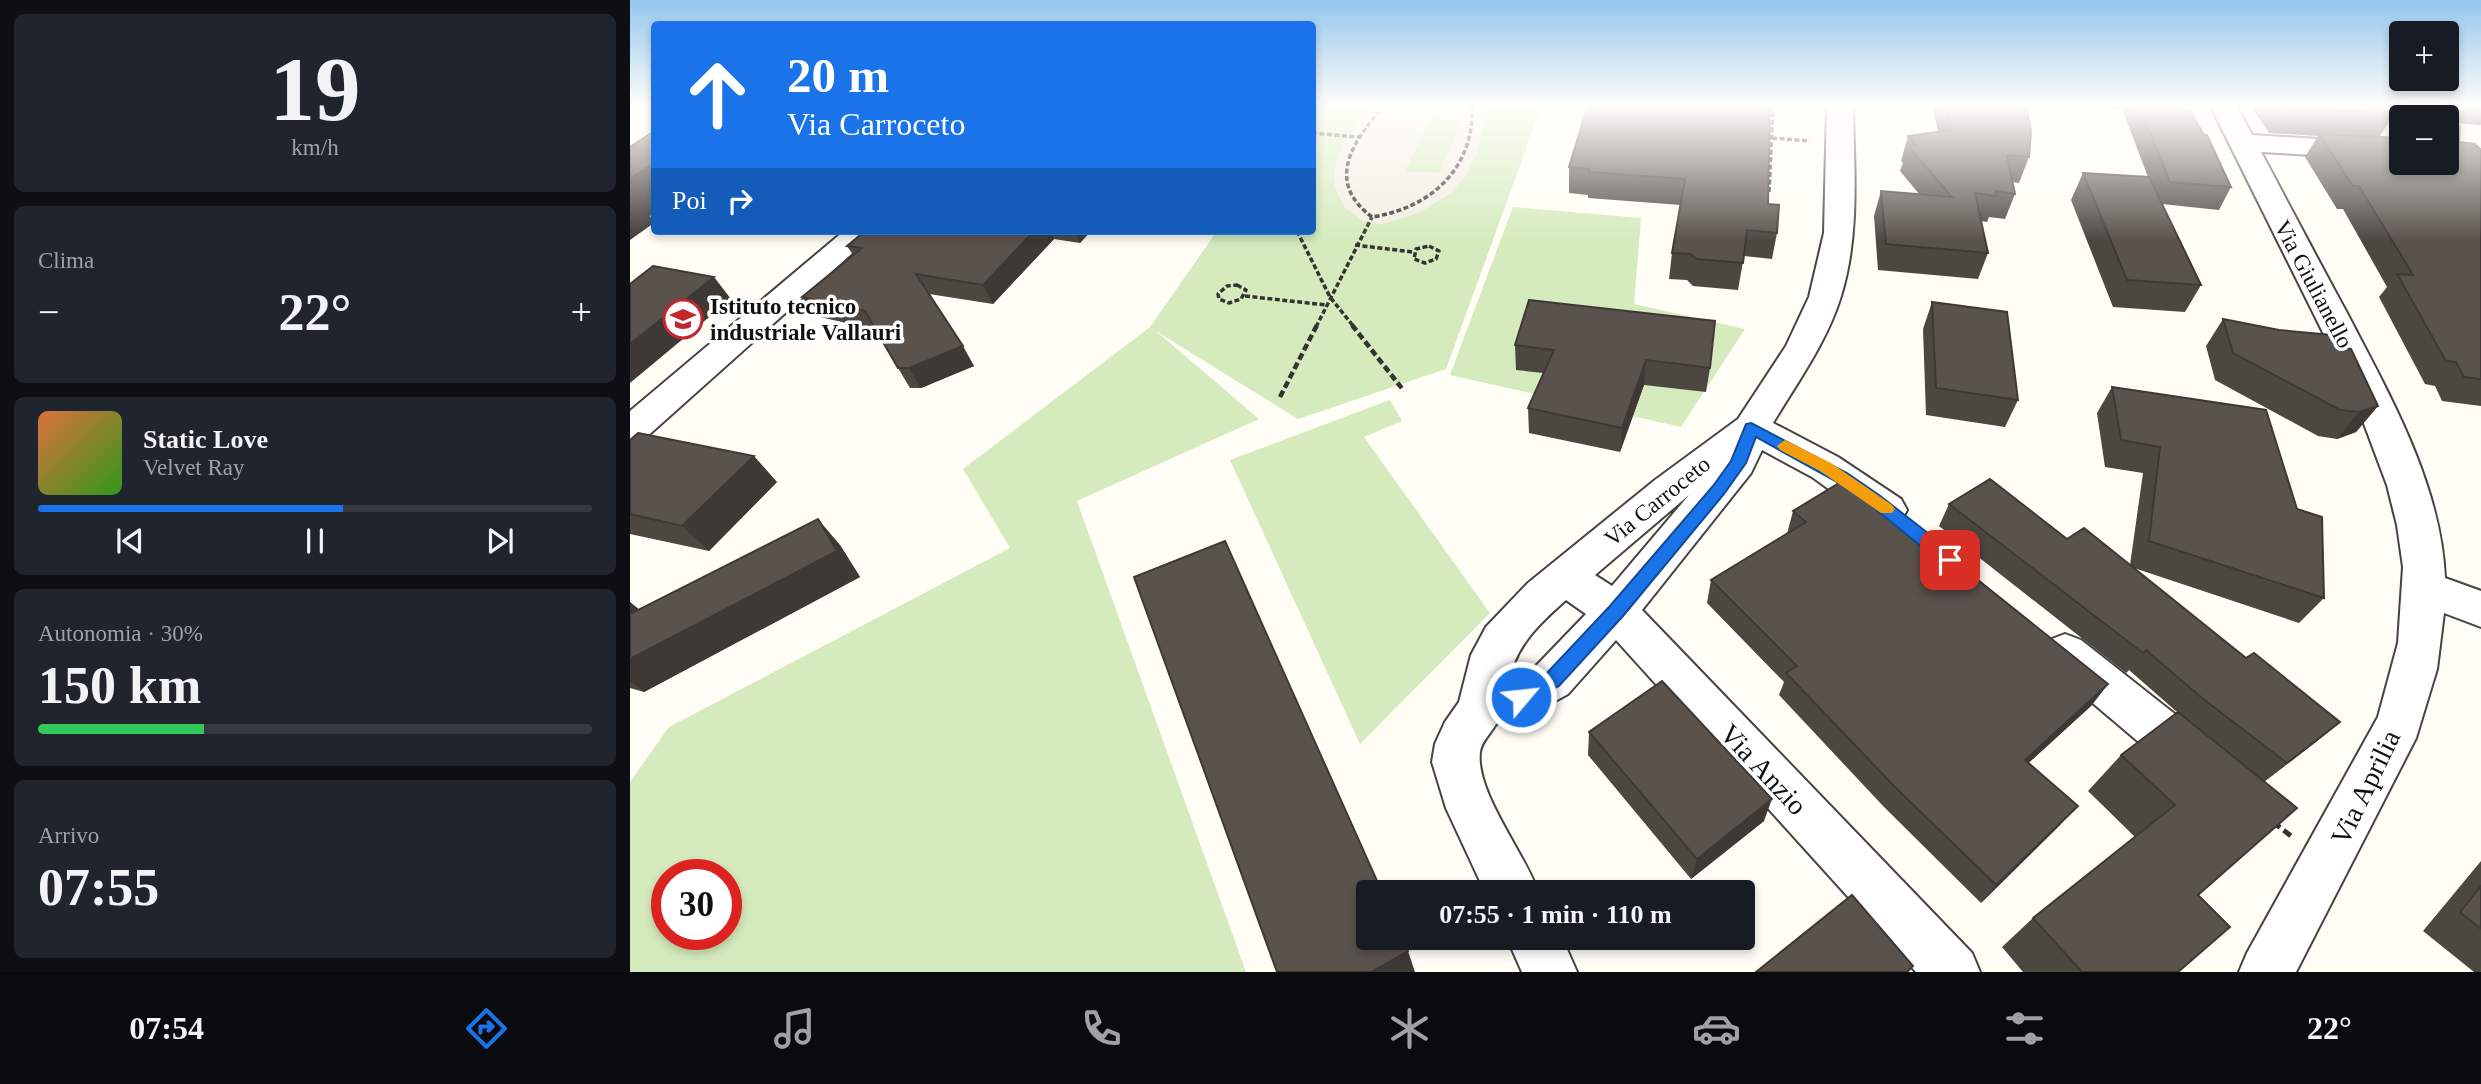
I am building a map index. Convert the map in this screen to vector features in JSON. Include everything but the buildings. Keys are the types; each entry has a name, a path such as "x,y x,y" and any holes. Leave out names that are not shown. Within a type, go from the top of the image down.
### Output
{"street":[{"name":"Via Carroceto","path":"1751,428 1703,461 1530,608 1500,640 1488,668 1480,707 1521,697 1542,688 1566,666 1616,611 1738,463 1751,428 1802,347 1825,297 1839,233 1840,150"},
{"name":"Via Giulianello","path":"2246,150 2369,389 2385,426 2413,511 2421,547 2424,588"},
{"path":"630,431 857,235"},
{"path":"1751,428 1841,477 1919,535"},
{"name":"Via Anzio","path":"1565,577 1616,611 1953,972"},
{"path":"2424,588 2481,609"},
{"name":"Via Aprilia","path":"2266,972 2327,865 2393,738 2413,670 2424,588"},
{"path":"2037,631 2232,789"},
{"path":"1480,707 1460,738 1456,765 1463,789 1506,880"},
{"path":"1540,950 1550,972"}],"path":[{"path":"1351,150 1345,184 1357,206 1372,217 1401,212 1440,186 1457,166 1465,150"},
{"path":"1769,192 1771,150"},
{"path":"1280,397 1355,245 1372,217"},
{"path":"1299,235 1330,297 1404,391"},
{"path":"1355,245 1413,252 1429,246 1437,248 1440,254 1436,259 1425,262 1414,259 1413,252"},
{"path":"1245,296 1244,288 1237,285 1223,288 1217,297 1229,303 1245,296 1326,305"}],"green space":[{"path":"1316,150 1526,150 1446,369 1298,419 1156,331 1259,419 1077,501 1246,972 630,972 630,782 669,727 1010,548 963,469 1150,327 1214,235 1316,235"},
{"path":"1513,207 1641,218 1634,304 1745,329 1681,427 1450,375"},
{"path":"1390,400 1402,421 1364,437 1490,613 1360,744 1230,460"}],"shaded area":[{"path":"1341,150 1415,150 1405,171 1439,173 1449,150 1478,150 1466,175 1451,193 1419,213 1382,224 1362,221 1344,207 1334,185 1334,169"}],"slow traffic":[{"path":"1785,446 1825,467 1886,509"}],"place":[{"name":"Istituto tecnico industriale Vallauri","path":"683,319"}],"route":[{"path":"1521,697 1542,688 1552,680 1616,611 1719,490 1738,463 1751,428 1841,477 1874,499 1950,560"}]}
